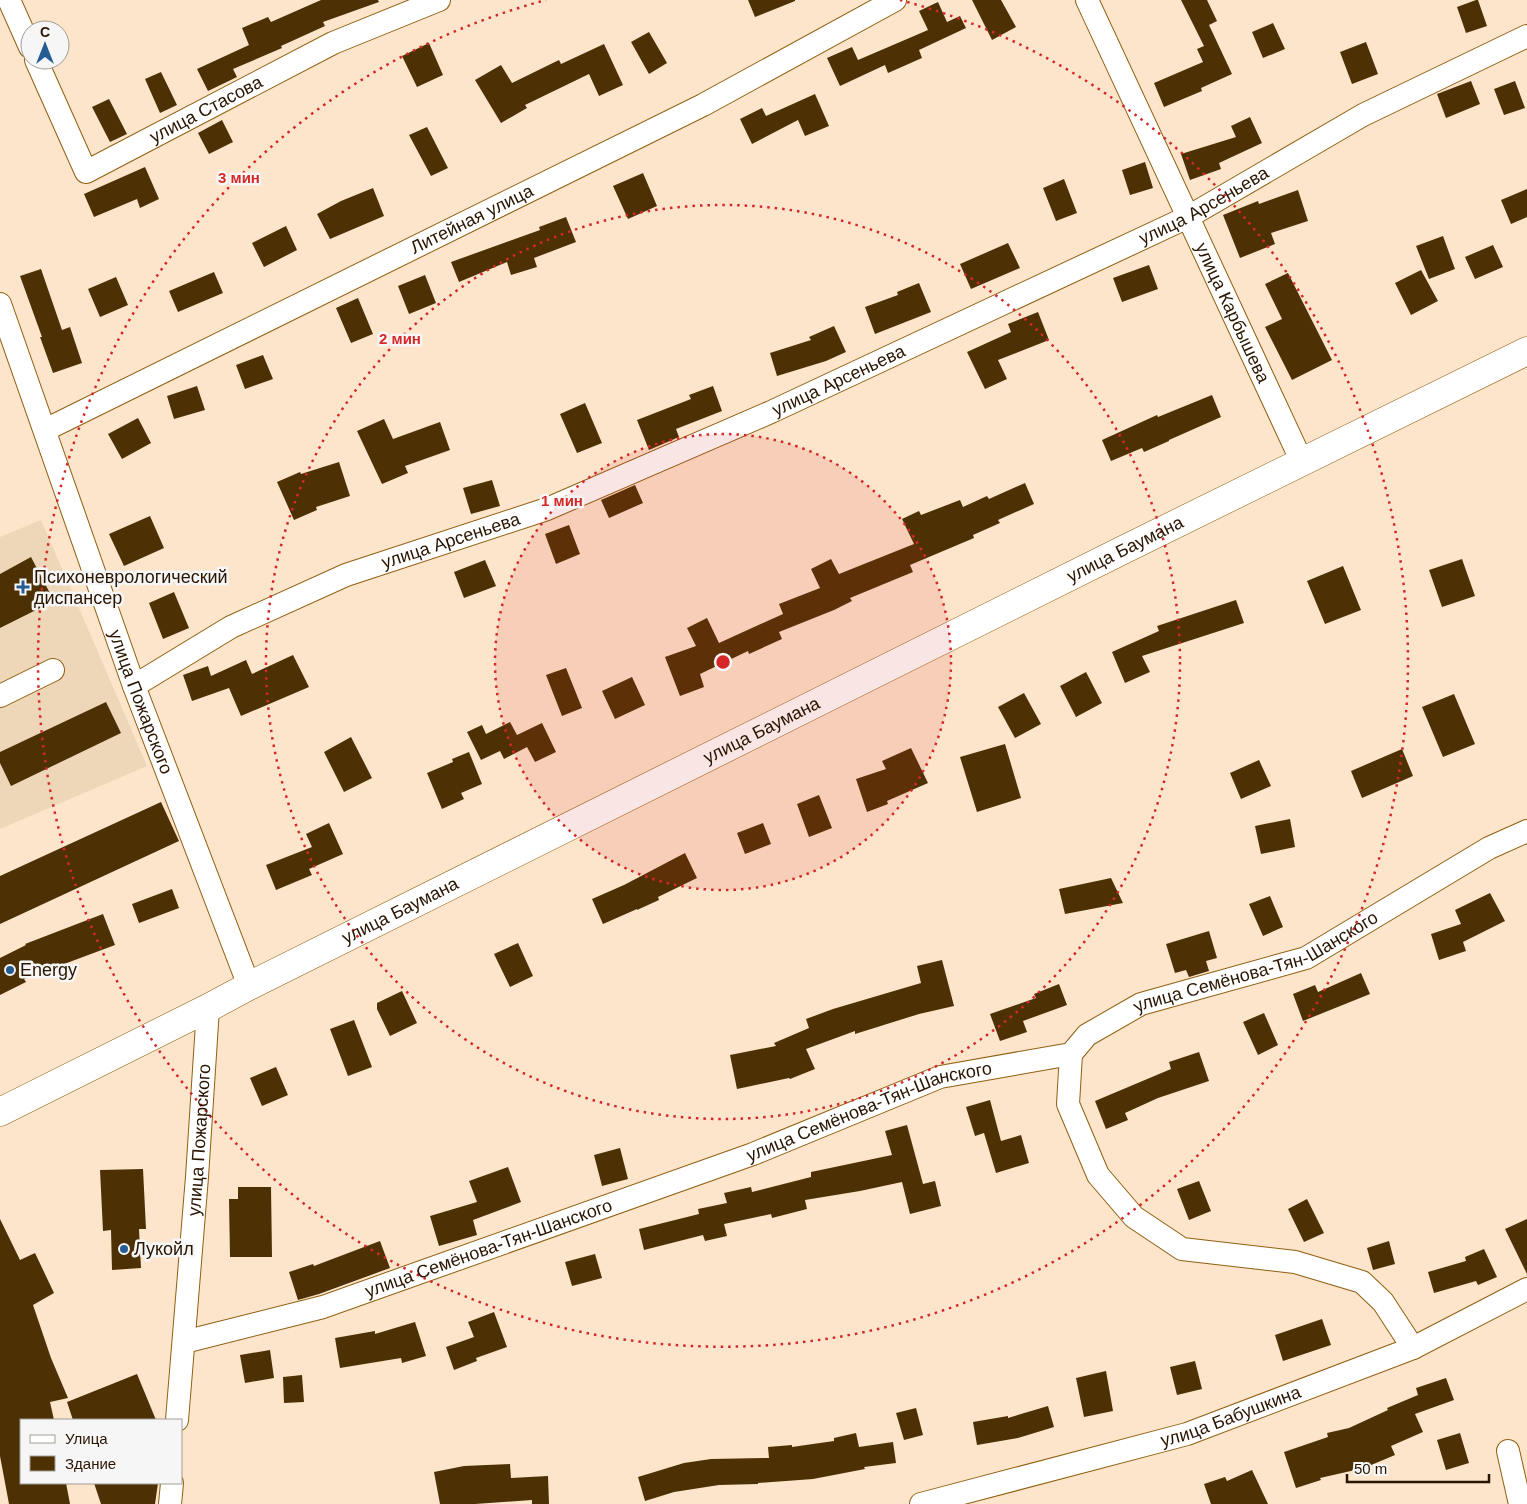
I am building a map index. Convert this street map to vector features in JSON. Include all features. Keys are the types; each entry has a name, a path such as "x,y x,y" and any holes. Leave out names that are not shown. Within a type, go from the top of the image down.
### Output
{"main road":[{"name":"улица Баумана","path":"0,1112 249,986 1527,351"}],"street":[{"path":"9,0 20,25"},
{"name":"улица Стасова","path":"40,70 86,172 333,43 439,0"},
{"name":"Литейная улица","path":"45,430 703,105 895,0"},
{"name":"улица Карбышева","path":"1087,0 1302,462"},
{"name":"улица Арсеньева","path":"134,686 231,627 346,575 547,509 771,412 1188,217 1363,115 1527,36"},
{"name":"улица Пожарского","path":"0,304 134,686 249,986"},
{"path":"0,696 53,670"},
{"name":"улица Семёнова-Тян-Шанского","path":"184,1342 333,1304 753,1154 940,1077 1071,1054 1087,1036 1141,1004 1306,958 1489,848 1527,830"},
{"name":"улица Пожарского","path":"177,1419 198,1177 208,1008"},
{"path":"1071,1054 1068,1104 1098,1175 1134,1217 1182,1249 1295,1262 1362,1282 1383,1302 1413,1348"},
{"name":"улица Бабушкина","path":"921,1504 1188,1434 1413,1348 1527,1289"},
{"path":"1508,1452 1520,1504"},
{"path":"170,1504 172,1484"}],"shaded area":[{"path":"41,520 147,766 0,829 0,537"}],"building":[{"path":"321,0 378,0 379,2 323,22 325,26 281,46 282,48 233,69 237,77 208,91 197,69 249,45 242,28 268,17 271,22"},
{"path":"748,0 795,0 795,1 755,17"},
{"path":"972,0 1001,0 1016,27 992,40"},
{"path":"1181,0 1207,0 1217,21 1209,25 1232,74 1201,88 1202,91 1164,107 1154,83 1203,62 1197,49 1204,46"},
{"path":"1478,0 1487,26 1466,33 1457,7"},
{"path":"938,2 947,22 960,16 966,28 919,50 922,58 888,73 885,65 840,86 827,58 852,47 858,60 928,30 919,11"},
{"path":"1273,23 1285,49 1263,58 1252,32"},
{"path":"649,32 667,63 649,74 631,42"},
{"path":"1366,42 1378,74 1352,84 1340,52"},
{"path":"429,43 443,75 417,87 402,56"},
{"path":"604,44 623,85 599,96 589,74 525,105 527,108 501,123 475,80 501,65 512,83 559,60 561,64"},
{"path":"161,72 177,105 160,113 145,79"},
{"path":"1471,81 1480,104 1446,118 1437,94"},
{"path":"1515,81 1525,108 1504,115 1494,89"},
{"path":"815,94 829,126 805,136 798,120 752,144 740,119 762,108 766,116"},
{"path":"109,99 127,134 110,142 92,107"},
{"path":"1250,117 1262,143 1219,163 1221,169 1190,180 1181,154 1236,137 1231,126"},
{"path":"222,120 233,142 209,154 198,133"},
{"path":"427,127 448,168 431,176 409,135"},
{"path":"1145,162 1153,188 1130,195 1122,170"},
{"path":"145,167 159,199 140,208 137,199 94,217 84,194"},
{"path":"643,173 657,206 628,219 613,186"},
{"path":"1064,179 1077,213 1056,221 1043,188"},
{"path":"373,188 384,216 330,239 317,214 341,201"},
{"path":"1527,189 1527,217 1511,224 1501,200"},
{"path":"1298,190 1308,221 1271,233 1275,244 1240,258 1223,215 1258,201 1259,204"},
{"path":"566,217 576,242 534,258 537,267 511,275 507,262 459,282 451,262 540,230 539,227"},
{"path":"286,226 297,250 264,267 252,243"},
{"path":"1443,236 1455,269 1429,279 1416,246"},
{"path":"1008,243 1020,268 971,289 960,264"},
{"path":"1493,245 1503,267 1475,279 1465,257"},
{"path":"1149,265 1158,289 1122,302 1113,278"},
{"path":"41,269 62,330 70,327 82,363 53,373 20,276"},
{"path":"1421,270 1438,301 1411,315 1395,283"},
{"path":"214,272 223,293 178,312 169,291"},
{"path":"1288,273 1332,360 1292,380 1265,327 1282,319 1265,284"},
{"path":"425,275 436,303 409,314 398,286"},
{"path":"116,277 128,305 100,317 88,289"},
{"path":"919,283 931,312 875,334 865,307 898,295 897,292"},
{"path":"358,298 373,334 351,343 336,308"},
{"path":"1038,312 1049,340 998,360 1007,379 985,389 967,352 1011,332 1008,324"},
{"path":"834,326 846,352 826,361 777,376 770,353 811,340 809,337"},
{"path":"263,355 273,379 245,389 236,365"},
{"path":"197,386 205,410 174,419 167,396"},
{"path":"713,386 722,411 676,429 679,437 649,450 637,420 691,399 689,395"},
{"path":"1212,395 1221,417 1144,452 1142,448 1111,461 1102,440 1157,415 1158,417"},
{"path":"585,403 602,443 577,453 560,414"},
{"path":"138,418 151,443 122,459 108,434"},
{"path":"384,419 393,439 440,422 450,450 405,466 408,473 382,484 357,431"},
{"path":"339,462 350,496 316,507 317,510 294,520 277,482 300,472 301,474"},
{"path":"492,480 500,506 471,514 463,488"},
{"path":"1025,483 1034,504 998,520 1000,523 973,535 974,538 910,565 913,572 850,598 852,601 834,610 779,632 782,639 749,654 748,651 700,674 704,687 680,696 665,657 696,646 687,628 707,618 719,643 783,614 779,604 820,588 811,569 831,559 839,574 914,544 902,519 919,511 921,515 960,500 963,507 987,496 989,499"},
{"path":"635,485 643,503 609,518 601,500"},
{"path":"150,516 164,548 124,566 109,534"},
{"path":"569,525 580,554 556,564 545,534"},
{"name":"Психоневрологический диспансер","path":"31,557 54,601 0,628 0,574"},
{"path":"1462,559 1475,596 1442,607 1429,570"},
{"path":"485,560 496,586 464,598 454,572"},
{"path":"1343,566 1361,610 1325,624 1307,581"},
{"path":"174,592 189,628 163,639 149,603"},
{"path":"1236,600 1244,623 1142,656 1150,672 1125,683 1112,652 1159,631 1157,626"},
{"path":"293,655 309,687 241,716 229,688 192,701 183,675 208,666 211,676 246,660 252,674"},
{"path":"566,668 582,708 562,716 546,675"},
{"path":"1086,672 1102,703 1076,717 1060,686"},
{"path":"632,677 645,705 615,719 602,691"},
{"path":"1024,693 1041,724 1015,738 998,707"},
{"path":"1454,694 1475,744 1443,757 1422,707"},
{"path":"106,702 121,733 11,786 0,763 0,752"},
{"path":"510,722 517,735 542,723 556,752 535,762 527,747 504,759 500,751 481,760 467,732 482,725 486,734"},
{"path":"351,737 372,778 344,792 324,752"},
{"path":"1005,744 1021,798 977,812 960,757"},
{"path":"911,748 928,783 887,801 888,804 867,812 856,779 886,769 882,761"},
{"path":"1402,749 1413,776 1362,798 1351,771"},
{"path":"469,752 482,784 461,793 464,799 442,809 427,773 453,762 452,759"},
{"path":"1259,760 1271,786 1241,799 1230,773"},
{"path":"819,795 832,828 809,837 797,804"},
{"path":"161,802 179,841 0,924 0,876"},
{"path":"1290,819 1295,847 1261,854 1255,826"},
{"path":"329,823 343,854 309,869 312,875 276,890 266,865 312,847 306,834"},
{"path":"763,823 771,844 745,854 737,833"},
{"path":"685,853 697,878 658,897 659,900 603,924 592,899 624,885"},
{"path":"1111,878 1123,903 1065,914 1059,889"},
{"path":"172,889 179,908 139,923 132,904"},
{"path":"1490,893 1505,921 1463,942 1466,951 1439,960 1431,934 1461,924 1455,910"},
{"path":"1270,896 1283,927 1263,936 1249,904"},
{"path":"103,914 115,945 24,979 26,982 0,995 0,958 25,944"},
{"path":"1209,931 1217,958 1206,961 1209,971 1189,977 1186,970 1175,973 1166,944"},
{"path":"518,943 533,976 510,987 494,954"},
{"path":"942,960 954,1006 919,1014 855,1034 855,1031 806,1049 815,1069 790,1079 737,1089 730,1055 776,1046 774,1043 809,1028 806,1019 921,983 917,966"},
{"path":"1361,973 1370,994 1303,1021 1293,994 1315,985 1318,992"},
{"path":"1059,984 1067,1005 1023,1021 1027,1032 1000,1041 990,1014 1036,998 1034,994"},
{"path":"402,991 417,1023 390,1036 377,1009 377,1003"},
{"path":"1264,1013 1278,1045 1258,1055 1243,1022"},
{"path":"354,1020 372,1067 348,1076 330,1029"},
{"path":"1199,1052 1209,1081 1158,1098 1125,1113 1128,1120 1106,1129 1095,1101 1171,1069 1169,1062"},
{"path":"276,1067 288,1095 262,1106 250,1078"},
{"path":"990,1100 1001,1141 1021,1135 1029,1163 996,1173 984,1133 975,1136 966,1107"},
{"path":"907,1125 923,1184 935,1181 941,1206 910,1214 902,1182 805,1200 807,1209 772,1218 771,1214 724,1224 727,1236 705,1241 703,1235 644,1250 639,1229 699,1214 698,1209 727,1203 724,1193 751,1187 752,1192 811,1177 811,1172 892,1155 885,1131"},
{"path":"620,1148 628,1179 602,1186 594,1155"},
{"path":"508,1167 521,1202 473,1220 477,1235 439,1246 430,1216 477,1202 469,1181"},
{"path":"143,1169 146,1229 139,1229 141,1268 112,1270 111,1230 103,1231 100,1170"},
{"path":"1199,1181 1211,1211 1189,1220 1177,1189"},
{"path":"238,1187 271,1187 272,1257 230,1257 229,1199 238,1199"},
{"path":"1307,1199 1324,1233 1304,1242 1288,1209"},
{"path":"0,1219 20,1260 35,1253 54,1293 33,1305 51,1358 68,1398 50,1402 54,1419 20,1419 20,1484 66,1484 70,1504 9,1504 0,1456"},
{"path":"1527,1219 1527,1274 1505,1229"},
{"path":"380,1241 390,1268 298,1300 289,1272 313,1264 314,1266"},
{"path":"1389,1241 1395,1264 1373,1270 1367,1248"},
{"path":"1484,1249 1497,1277 1478,1285 1476,1281 1434,1293 1428,1272 1466,1261 1465,1257"},
{"path":"595,1254 602,1278 572,1286 565,1262"},
{"path":"494,1312 507,1347 476,1358 477,1361 454,1370 446,1347 474,1337 468,1322"},
{"path":"1322,1319 1331,1345 1283,1361 1275,1335"},
{"path":"415,1322 426,1356 402,1363 401,1358 340,1368 335,1338 375,1331 375,1334"},
{"path":"270,1350 274,1378 245,1383 240,1355"},
{"path":"1195,1361 1202,1389 1177,1395 1170,1367"},
{"path":"1106,1371 1113,1411 1084,1417 1076,1378"},
{"path":"137,1374 156,1419 73,1419 67,1402"},
{"path":"302,1375 304,1402 284,1403 283,1377"},
{"path":"1446,1378 1454,1400 1415,1414 1423,1432 1391,1446 1395,1455 1364,1468 1320,1478 1321,1480 1296,1488 1284,1452 1328,1437 1327,1433 1349,1428 1388,1410 1387,1408 1418,1395 1416,1388"},
{"path":"1048,1406 1054,1427 1018,1438 977,1445 973,1422 1008,1416 1008,1418"},
{"path":"916,1408 923,1435 904,1440 896,1413"},
{"path":"856,1433 859,1447 893,1442 896,1463 864,1467 865,1469 813,1479 719,1485 674,1492 645,1501 638,1477 684,1463 711,1459 769,1458 768,1447 792,1445 792,1447 834,1441 834,1438"},
{"path":"1460,1433 1469,1463 1446,1470 1437,1440"},
{"path":"510,1464 511,1478 548,1476 549,1504 532,1504 532,1500 475,1504 440,1504 434,1472 464,1466"},
{"path":"1252,1470 1268,1504 1211,1504 1204,1484 1225,1477 1227,1481"},
{"path":"94,1484 158,1484 155,1504 101,1504"}],"place":[{"name":"Психоневрологический диспансер","path":"23,587"},
{"name":"Energy","path":"10,970"},
{"name":"Лукойл","path":"124,1249"}]}
